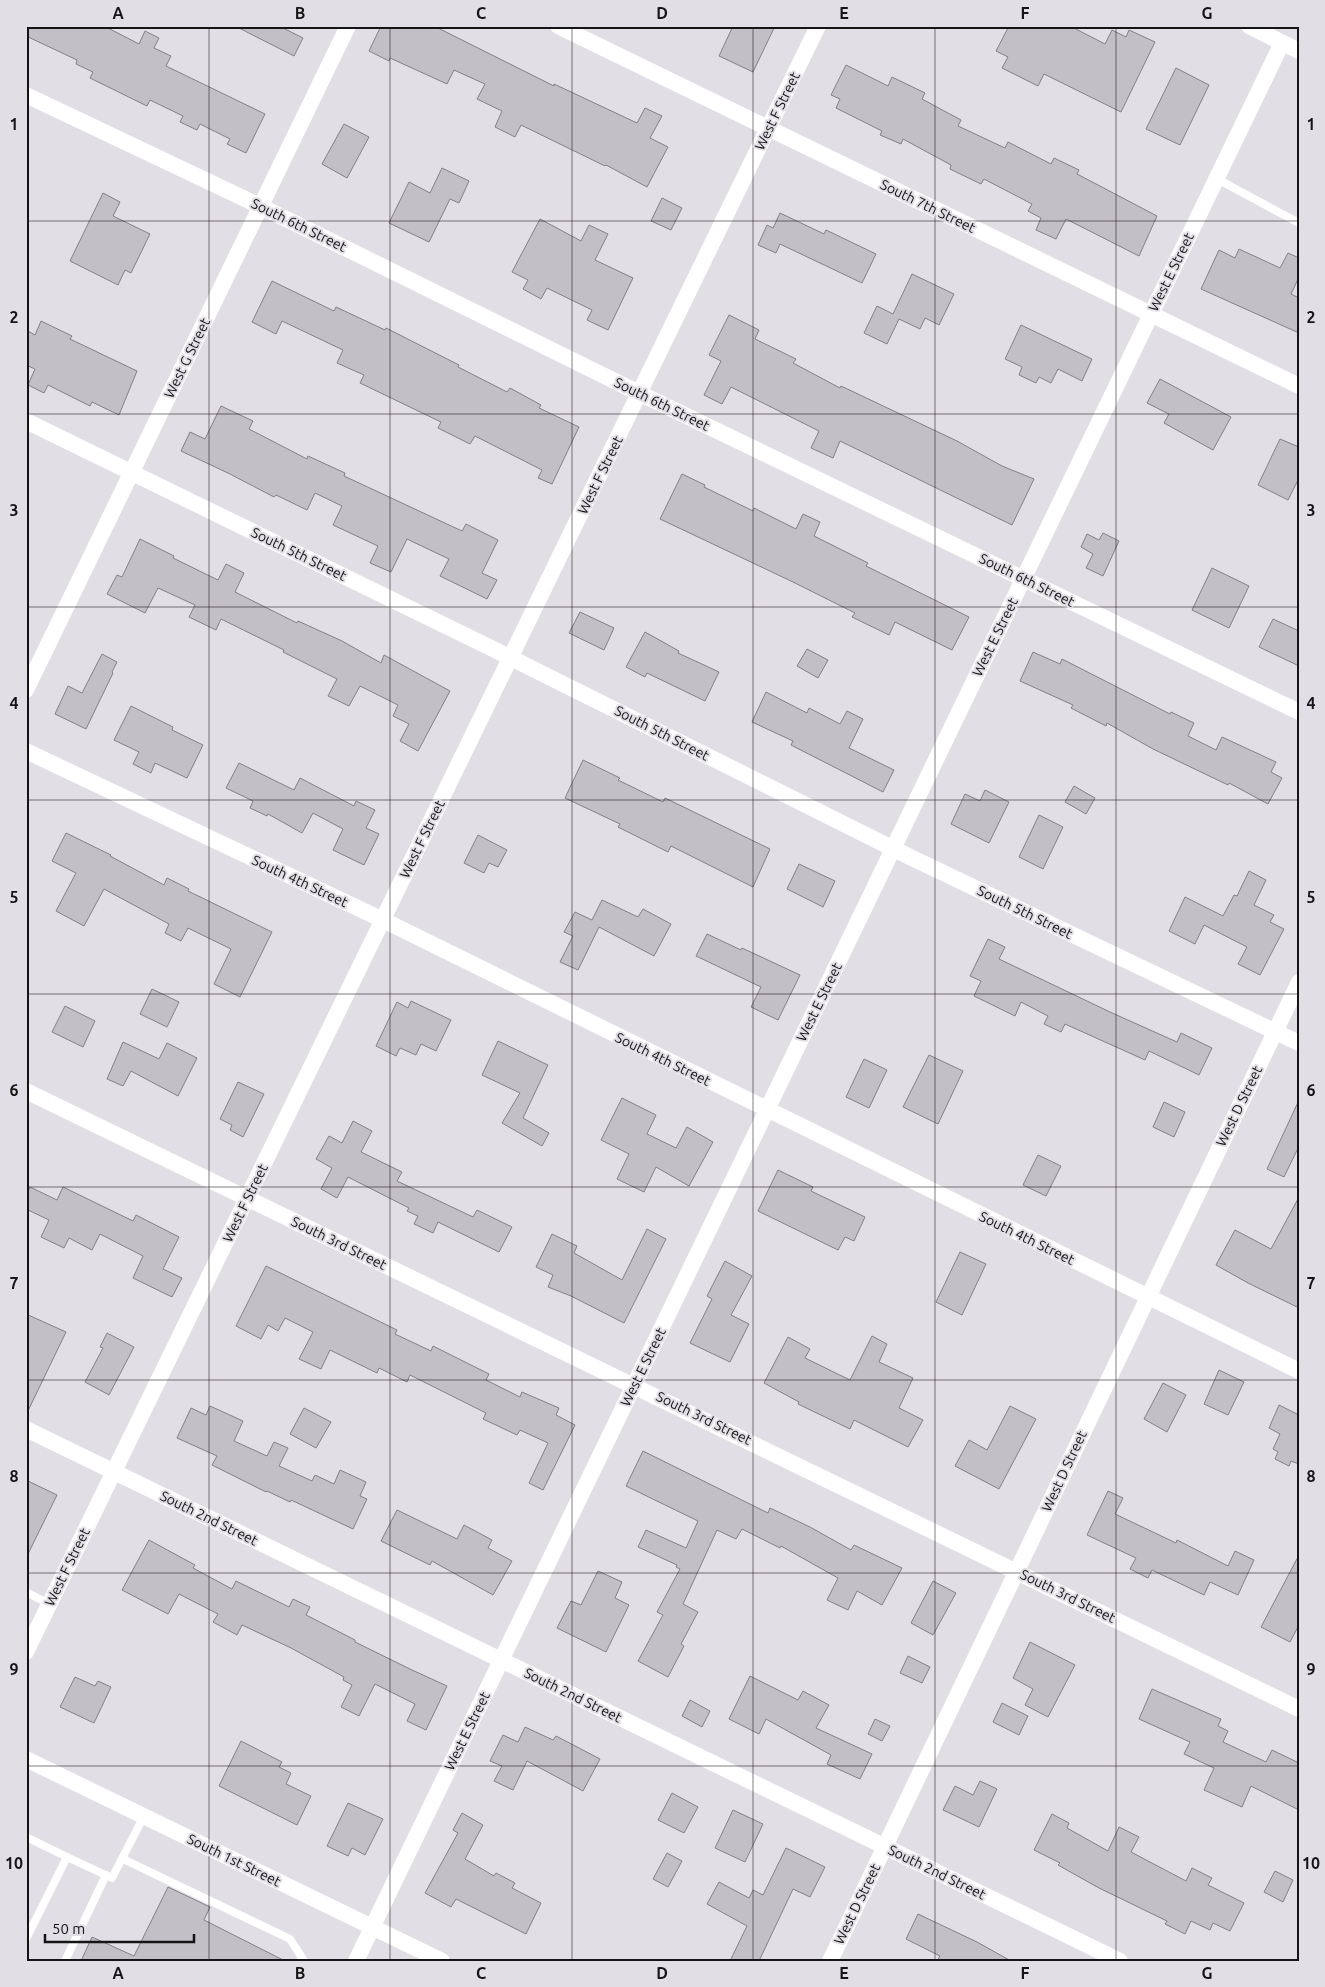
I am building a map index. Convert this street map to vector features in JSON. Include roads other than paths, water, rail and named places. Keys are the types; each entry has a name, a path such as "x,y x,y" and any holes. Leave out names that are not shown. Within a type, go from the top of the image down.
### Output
{"street":[{"name":"West G Street","path":"26,690 348,26"},
{"name":"South 7th Street","path":"558,26 1299,386"},
{"name":"West F Street","path":"26,1652 818,26"},
{"path":"1249,26 1299,51"},
{"name":"West E Street","path":"356,1961 1282,43"},
{"name":"South 6th Street","path":"26,95 260,206 639,393 1299,712"},
{"name":"South 5th Street","path":"26,420 511,658 893,849 1299,1043"},
{"name":"South 4th Street","path":"26,751 383,920 1299,1371"},
{"name":"West D Street","path":"830,1961 1299,982"},
{"name":"South 3rd Street","path":"26,1091 1299,1709"},
{"name":"South 2nd Street","path":"26,1429 1120,1961"},
{"name":"South 1st Street","path":"26,1759 442,1961"}],"lane":[{"path":"1216,179 1299,223"},
{"path":"26,1592 50,1604"},
{"path":"26,1837 112,1878 144,1816"},
{"path":"26,1939 67,1857"},
{"path":"122,1858 290,1940 304,1961"},
{"path":"65,1961 106,1875"}]}
